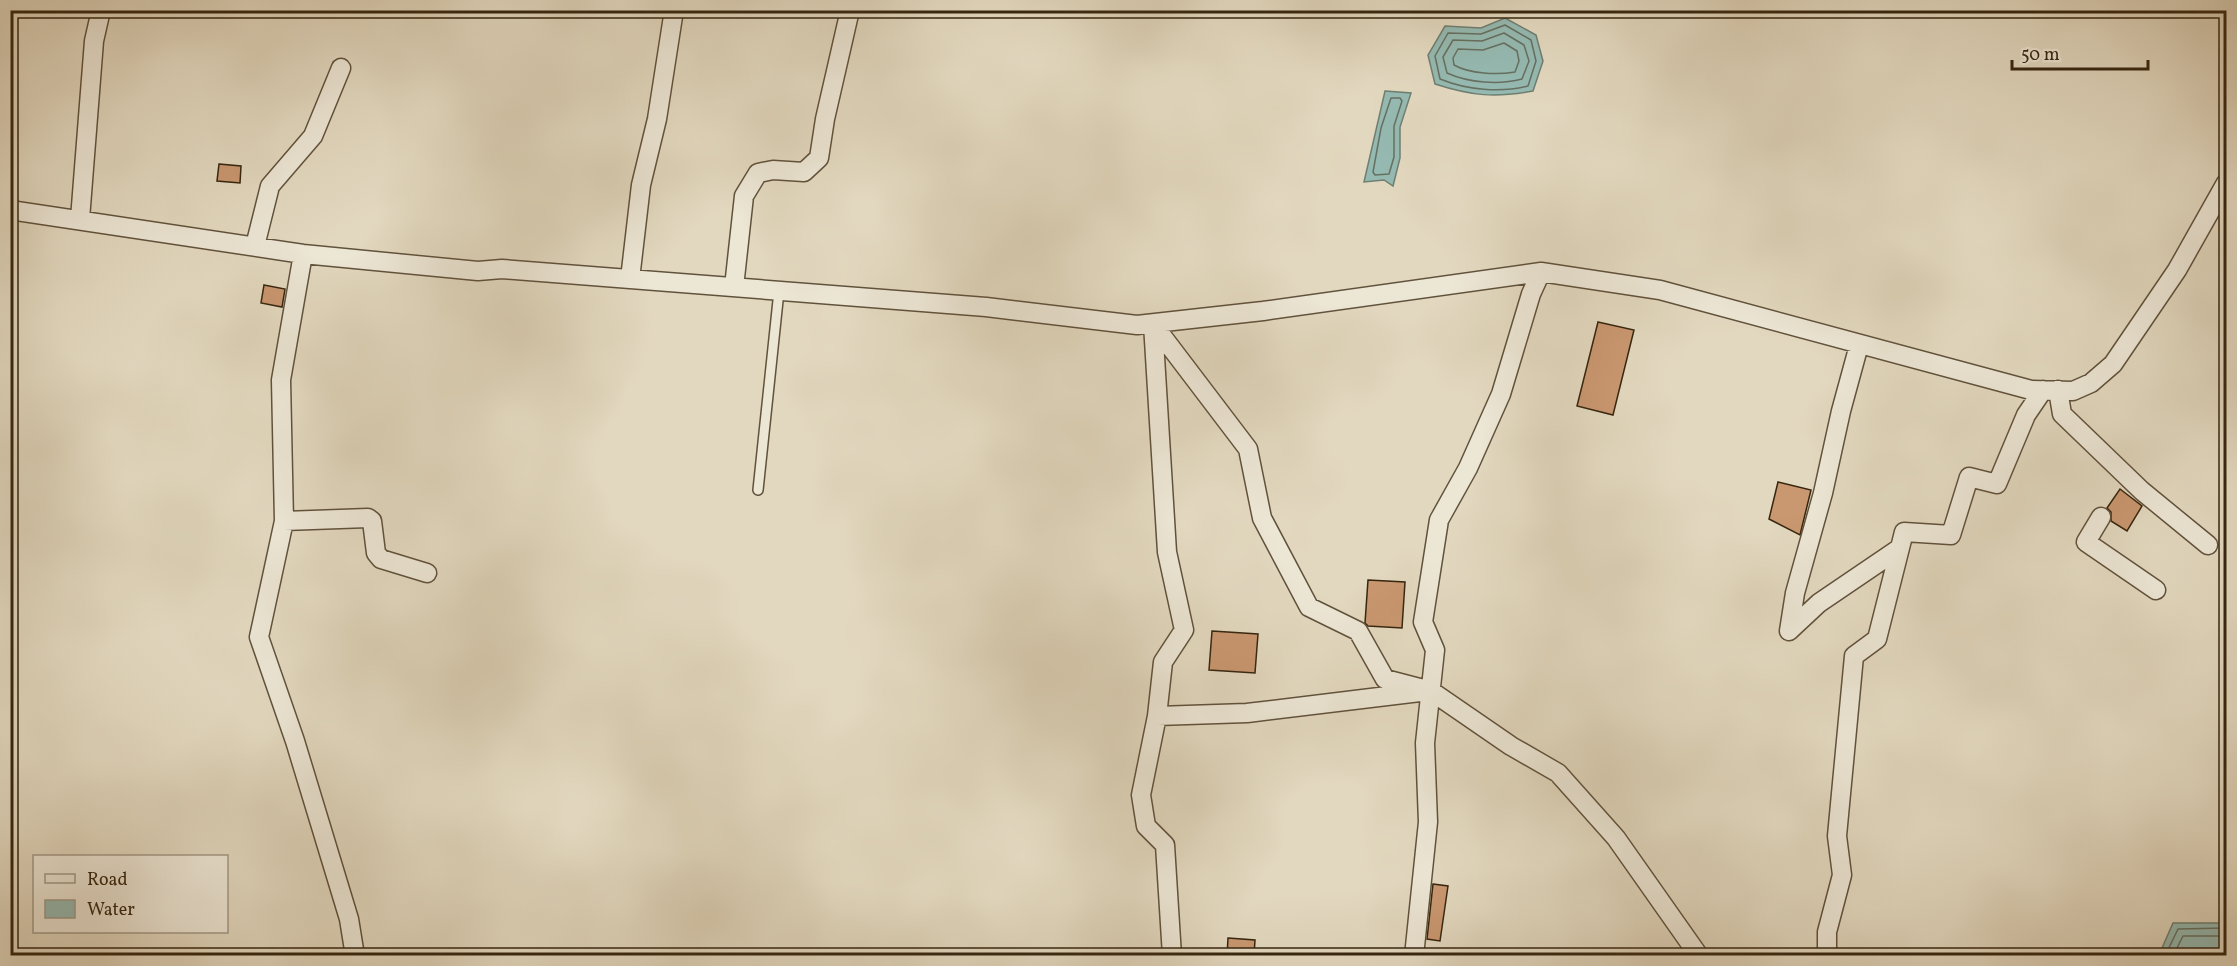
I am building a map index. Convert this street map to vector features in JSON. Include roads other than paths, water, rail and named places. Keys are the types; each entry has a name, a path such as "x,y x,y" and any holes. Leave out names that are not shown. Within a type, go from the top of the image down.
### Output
{"street":[{"path":"80,219 94,41 101,10"},
{"path":"630,279 641,185 657,119 674,10"},
{"path":"735,287 744,196 758,173 773,170 804,172 819,158 825,119 850,10"},
{"path":"255,246 270,186 313,136 341,68"},
{"path":"10,210 303,254 478,270 502,269 986,307 1137,326 1263,311 1541,272 1660,290 2031,390 2073,391 2091,383 2113,364 2177,270 2226,183"},
{"path":"303,254 281,380 284,522 259,637 295,741 349,918 355,956"},
{"path":"1414,956 1428,822 1425,743 1435,650 1424,622 1439,520 1468,468 1501,394 1541,272"},
{"path":"1153,324 1248,449 1262,518 1309,607 1358,631 1385,679 1431,691 1558,774 1616,838 1699,956"},
{"path":"1153,324 1167,552 1184,630 1163,662 1157,716 1141,795 1146,826 1165,845 1172,956"},
{"path":"1859,345 1841,411 1823,493 1801,570 1789,630 1819,603 1900,548"},
{"path":"2051,390 2062,414 2142,491 2208,544"},
{"path":"1827,956 1827,932 1842,874 1837,836 1854,656 1877,639 1904,532 1951,534 1969,477 1997,484 2026,414 2051,390"},
{"path":"2101,516 2086,542 2156,590"},
{"path":"284,522 368,518 372,521 376,554 381,559 427,573"},
{"path":"1157,716 1247,713 1431,691"}],"lane":[{"path":"758,490 779,291"}],"water":[{"path":"1505,18 1536,35 1543,61 1533,91 1507,95 1484,95 1435,84 1428,55 1445,26 1481,28"},
{"path":"1385,91 1411,93 1400,127 1400,158 1393,186 1384,180 1364,182"},
{"path":"2173,923 2226,923 2226,955 2159,955"}]}
